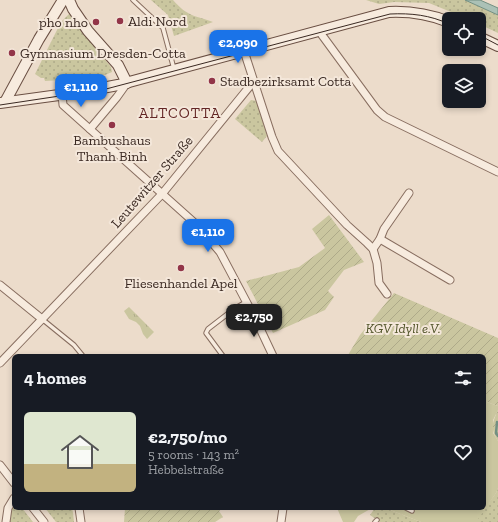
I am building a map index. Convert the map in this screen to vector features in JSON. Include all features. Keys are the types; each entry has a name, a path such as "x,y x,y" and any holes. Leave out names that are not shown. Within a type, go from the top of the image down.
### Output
{"main road":[{"path":"2,104 63,0"},
{"path":"69,0 73,9 88,31 118,65 127,82"},
{"path":"2,104 106,87 378,15 399,12 428,14 442,19"},
{"path":"486,40 498,46"}],"street":[{"path":"319,30 377,110 385,117 498,172"},
{"path":"244,51 278,151 342,220 373,249 377,263 379,283 387,294"},
{"name":"Leutewitzer Straße","path":"0,363 162,194 254,80"},
{"path":"90,129 117,97 127,82"},
{"path":"62,94 64,105 197,225 220,252 247,302 272,354"},
{"path":"373,249 380,240 384,229 409,193"},
{"path":"380,240 450,280"},
{"path":"0,284 42,319"},
{"path":"0,465 12,480"},
{"path":"6,522 8,508 12,501"},
{"path":"35,510 44,522"},
{"path":"79,510 81,522"},
{"path":"281,522 283,510"}],"lane":[{"path":"133,0 163,28 174,70"},
{"path":"222,354 206,333 208,329 234,309 247,302"},
{"path":"42,319 74,345 81,354"}],"green space":[{"path":"151,0 173,0 187,13 213,22 174,36 168,15"},
{"path":"366,0 465,0 498,15 498,33 486,27 486,12 451,12 429,3 394,2 379,4"},
{"path":"69,14 111,67 112,72 98,78 45,81 44,78 41,78 35,74 61,22"},
{"path":"251,100 257,101 267,136 262,142 235,119"},
{"name":"KGV Idyll e.V.","path":"329,215 364,262 344,270 328,291 334,297 325,310 273,333 246,281 299,267 325,248 312,229"},
{"name":"KGV Idyll e.V.","path":"394,293 498,338 498,406 486,402 486,354 349,354 360,335"},
{"path":"129,307 154,332 147,339 140,326 136,322 129,319 124,311"},
{"path":"486,402 498,406 498,410 493,420 493,433 498,441 498,488 486,508"},
{"path":"498,410 498,441 494,433 493,426"},
{"path":"498,488 498,522 475,522 484,510 486,510 486,507"},
{"path":"12,508 12,510 24,510 33,522 9,522 9,516"},
{"path":"47,510 72,510 74,522 56,522"},
{"path":"125,510 220,510 219,511 223,517 215,522 124,522"},
{"path":"338,510 368,510 358,516 354,522 343,522"},
{"path":"374,510 390,510 421,522 380,522 370,515"},
{"path":"390,510 484,510 476,522 421,522"}],"shaded area":[{"path":"465,0 480,0 498,8 498,15"}],"waterway":[{"path":"497,422 496,433 498,436"}],"tram line":[{"path":"0,105 106,89 390,14 420,15 442,21"},
{"path":"486,39 498,45"}],"place":[{"name":"Aldi Nord","path":"120,21"},
{"name":"pho nho","path":"96,22"},
{"name":"Gymnasium Dresden-Cotta","path":"12,53"},
{"name":"Stadbezirksamt Cotta","path":"212,81"},
{"name":"Bambushaus Thanh Binh","path":"112,125"},
{"name":"Fliesenhandel Apel","path":"181,268"}],"district":[{"name":"ALTCOTTA","path":"180,113"}]}
